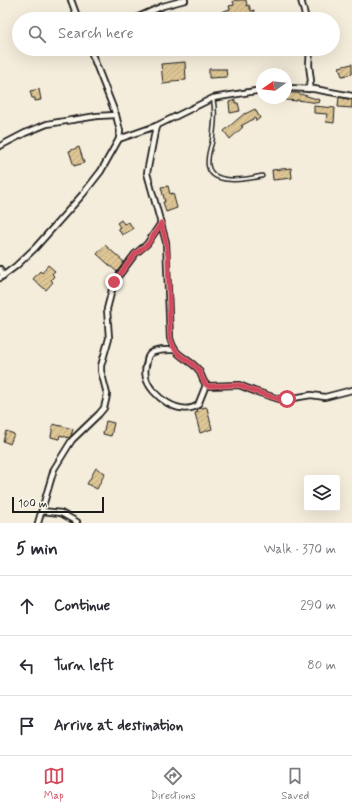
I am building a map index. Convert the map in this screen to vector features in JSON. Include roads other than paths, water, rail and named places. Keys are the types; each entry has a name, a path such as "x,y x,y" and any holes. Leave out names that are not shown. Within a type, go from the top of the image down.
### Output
{"street":[{"path":"71,0 75,12"},
{"path":"150,12 163,6 185,0"},
{"path":"301,0 304,12"},
{"path":"0,269 1,277 16,266 35,248 83,194 100,171 119,139 120,131 116,116 93,56"},
{"path":"308,89 310,81 310,56"},
{"path":"292,88 326,91 352,96"},
{"path":"119,139 156,126 213,98 256,91"},
{"path":"0,146 47,124 97,116 116,116"},
{"path":"156,126 147,173 166,242 168,257 170,338 179,355 198,369 206,385 198,405 187,409 176,407 167,402 154,391 146,378 145,368 150,354 155,351 175,350"},
{"path":"38,523 54,469 72,440 104,408 106,388 101,366 109,338 107,314 114,282 135,254 148,244 161,223"},
{"path":"206,385 239,385 279,399 311,395 325,397 352,390"},
{"path":"42,511 61,513 77,522"}],"lane":[{"path":"213,98 215,118 208,163 211,172 221,178 234,180 262,176"}]}
